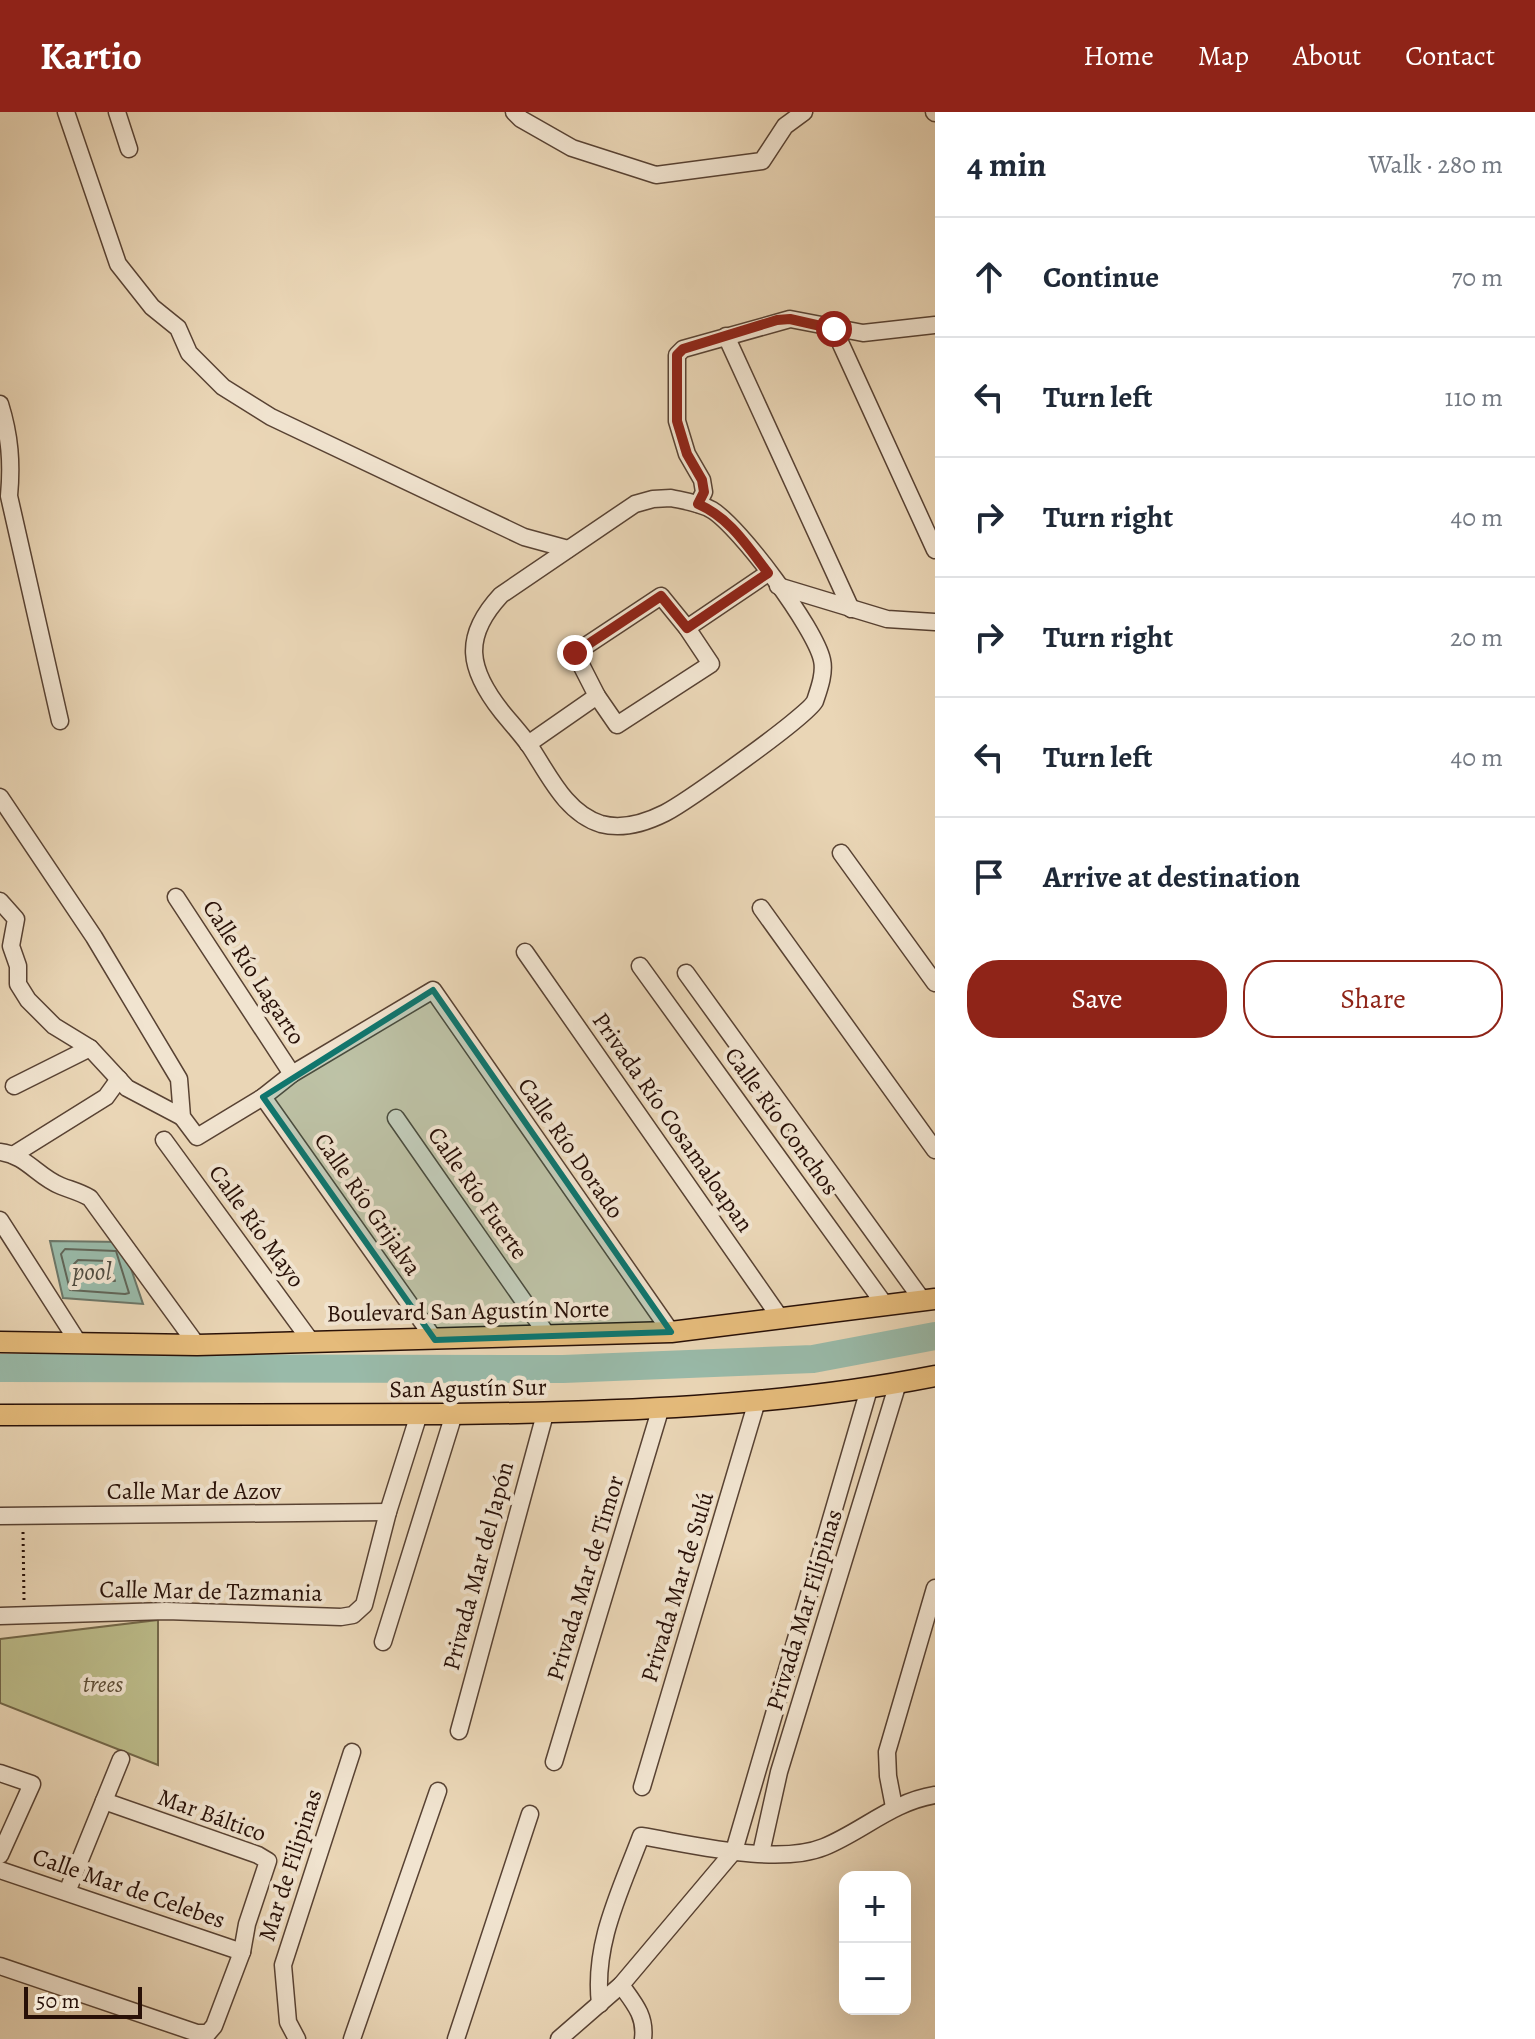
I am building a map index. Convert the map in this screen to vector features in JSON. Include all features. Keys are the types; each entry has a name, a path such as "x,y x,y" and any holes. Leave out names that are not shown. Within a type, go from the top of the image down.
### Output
{"main road":[{"name":"Boulevard San Agustín Norte","path":"0,1342 197,1345 671,1332 929,1300"},
{"name":"San Agustín Sur","path":"0,1415 545,1414 757,1401 869,1389 935,1376"}],"street":[{"path":"66,112 118,264 152,307 178,328 189,353 223,387 271,417 524,537 568,549"},
{"path":"117,112 129,149"},
{"path":"514,112 572,148 656,175 762,161 785,126 804,112"},
{"path":"698,504 704,492 702,480 687,454 677,421 677,355 683,349 790,319 863,333 935,325"},
{"path":"834,329 935,550"},
{"path":"726,336 851,609"},
{"path":"0,404 12,463 4,498 60,721"},
{"path":"671,498 698,504 712,510 736,530 773,579 812,636 823,662 821,680 813,705 789,726 665,813 621,827 599,823 577,811 556,787 480,680 474,637 483,615 501,595 635,504 671,498"},
{"path":"773,579 851,609 887,619 935,622"},
{"path":"687,628 773,579"},
{"path":"661,596 687,628 711,664 617,725 597,696 575,653 661,596"},
{"path":"528,744 597,696"},
{"path":"0,797 94,937 179,1079 182,1117"},
{"path":"841,853 935,983"},
{"name":"Calle Río Lagarto","path":"176,897 292,1074"},
{"path":"0,901 16,919 11,946 18,966 18,984 28,1000 54,1026 90,1048 127,1088 182,1117 197,1137 263,1097 292,1074"},
{"path":"761,908 935,1150"},
{"name":"Privada Río Cosamaloapan","path":"525,952 781,1319"},
{"name":"Calle Río Conchos","path":"640,966 885,1305"},
{"name":"Calle Río Conchos","path":"686,973 929,1300"},
{"name":"Calle Río Dorado","path":"292,1074 433,990 671,1332"},
{"path":"14,1086 90,1048"},
{"path":"6,1154 106,1097 119,1079"},
{"name":"Calle Río Grijalva","path":"263,1097 435,1340"},
{"name":"Calle Río Fuerte","path":"396,1118 548,1336"},
{"name":"Calle Río Mayo","path":"164,1140 310,1340"},
{"path":"6,1154 24,1160 60,1186 76,1189 90,1198 197,1345"},
{"path":"0,1220 78,1342"},
{"name":"Privada Mar Filipinas","path":"761,1853 779,1772 898,1383"},
{"name":"Privada Mar Filipinas","path":"734,1851 869,1389"},
{"name":"Privada Mar de Sulú","path":"642,1787 757,1401"},
{"name":"Privada Mar de Timor","path":"554,1762 661,1407"},
{"name":"Calle Mar de Tazmania","path":"0,1616 166,1611 353,1615 364,1605 388,1512 419,1414"},
{"path":"383,1642 454,1414"},
{"name":"Privada Mar del Japón","path":"459,1731 545,1414"},
{"name":"Calle Mar de Azov","path":"0,1516 388,1512"},
{"path":"894,1807 887,1752 935,1588"},
{"name":"Mar de Filipinas","path":"297,2039 288,2022 283,1965 352,1752"},
{"path":"67,1892 121,1759"},
{"path":"0,1773 32,1784 0,1855"},
{"path":"352,2039 438,1791"},
{"path":"600,2004 596,1977 600,1948 641,1836 761,1853 819,1849 894,1807 935,1795"},
{"name":"Mar Báltico","path":"0,1966 197,2033 208,2033 214,2026 242,1952 247,1924 268,1861 104,1801"},
{"path":"456,2039 530,1814"},
{"path":"559,2039 621,1985 734,1851"},
{"name":"Calle Mar de Celebes","path":"0,1870 242,1952"},
{"path":"621,1985 641,2011 643,2039"}],"path":[{"path":"23,1516 24,1615"}],"highlighted area":[{"path":"433,990 671,1332 435,1340 263,1097"}],"green space":[{"name":"trees","path":"158,1620 158,1765 0,1703 0,1639"}],"water":[{"name":"pool","path":"50,1241 122,1242 143,1304 63,1298"}],"waterway":[{"path":"0,1368 563,1369 813,1359 935,1336"}],"route":[{"path":"575,653 661,596 687,628 768,573 736,530 712,510 698,504 704,492 702,480 687,454 677,421 677,355 683,349 777,320 790,319 834,329"}]}
